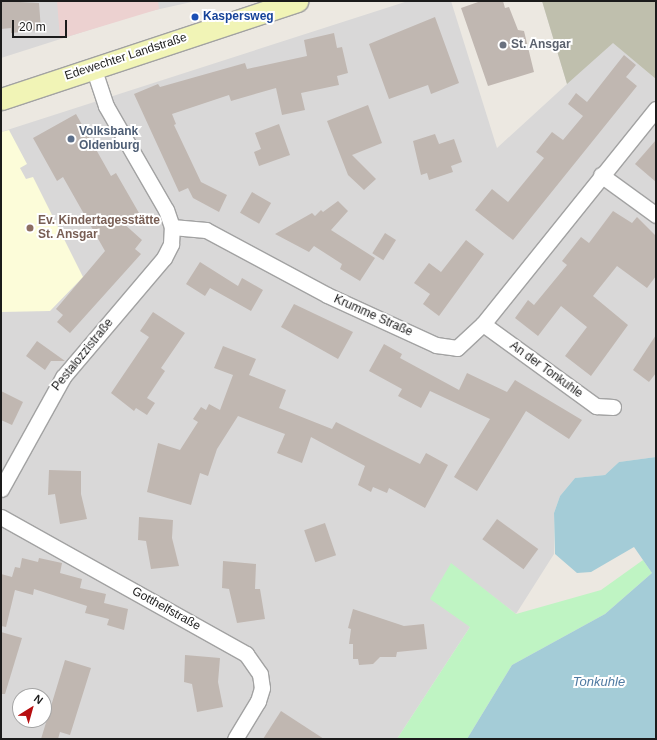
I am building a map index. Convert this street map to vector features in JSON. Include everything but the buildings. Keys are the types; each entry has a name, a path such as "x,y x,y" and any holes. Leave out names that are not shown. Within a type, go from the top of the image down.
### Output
{"main road":[{"name":"Edewechter Landstraße","path":"1,99 93,67 296,1"}],"street":[{"path":"93,67 106,106 166,210 172,227"},
{"name":"Krumme Straße","path":"172,227 206,230 327,295 436,345 457,348 482,324 601,174 656,109"},
{"path":"601,174 656,215"},
{"name":"Pestalozzistraße","path":"1,490 63,377 164,258 171,244 172,227"},
{"name":"An der Tonkuhle","path":"482,324 596,406 613,408"},
{"name":"Gotthelfstraße","path":"1,517 246,654 260,674 262,688 258,701 235,739"}],"shaded area":[{"path":"1,1 196,1 142,13 1,58"},
{"path":"57,1 158,1 159,9 60,39"},
{"path":"408,1 451,1 497,148 567,84 542,1 656,1 656,457 619,462 605,475 575,478 560,496 554,513 554,554 516,614 451,564 470,627 397,739 1,739 1,132"},
{"path":"542,1 656,1 656,79 613,43 567,84"},
{"name":"Ev. Kindertagesstätte St. Ansgar","path":"9,130 27,164 20,168 26,179 33,177 83,277 50,311 1,312 1,132"}],"green space":[{"path":"643,560 652,573 605,614 512,665 467,739 397,739 470,627 430,599 451,563 516,614 601,590"}],"water":[{"name":"Tonkuhle","path":"656,457 656,739 467,739 512,665 605,614 652,573 634,547 591,572 577,573 555,554 554,513 560,496 575,478 605,475 619,462"}],"place":[{"name":"Kaspersweg","path":"195,17"},
{"name":"St. Ansgar","path":"503,45"},
{"name":"Volksbank Oldenburg","path":"71,139"},
{"name":"Ev. Kindertagesstätte St. Ansgar","path":"30,228"}]}
